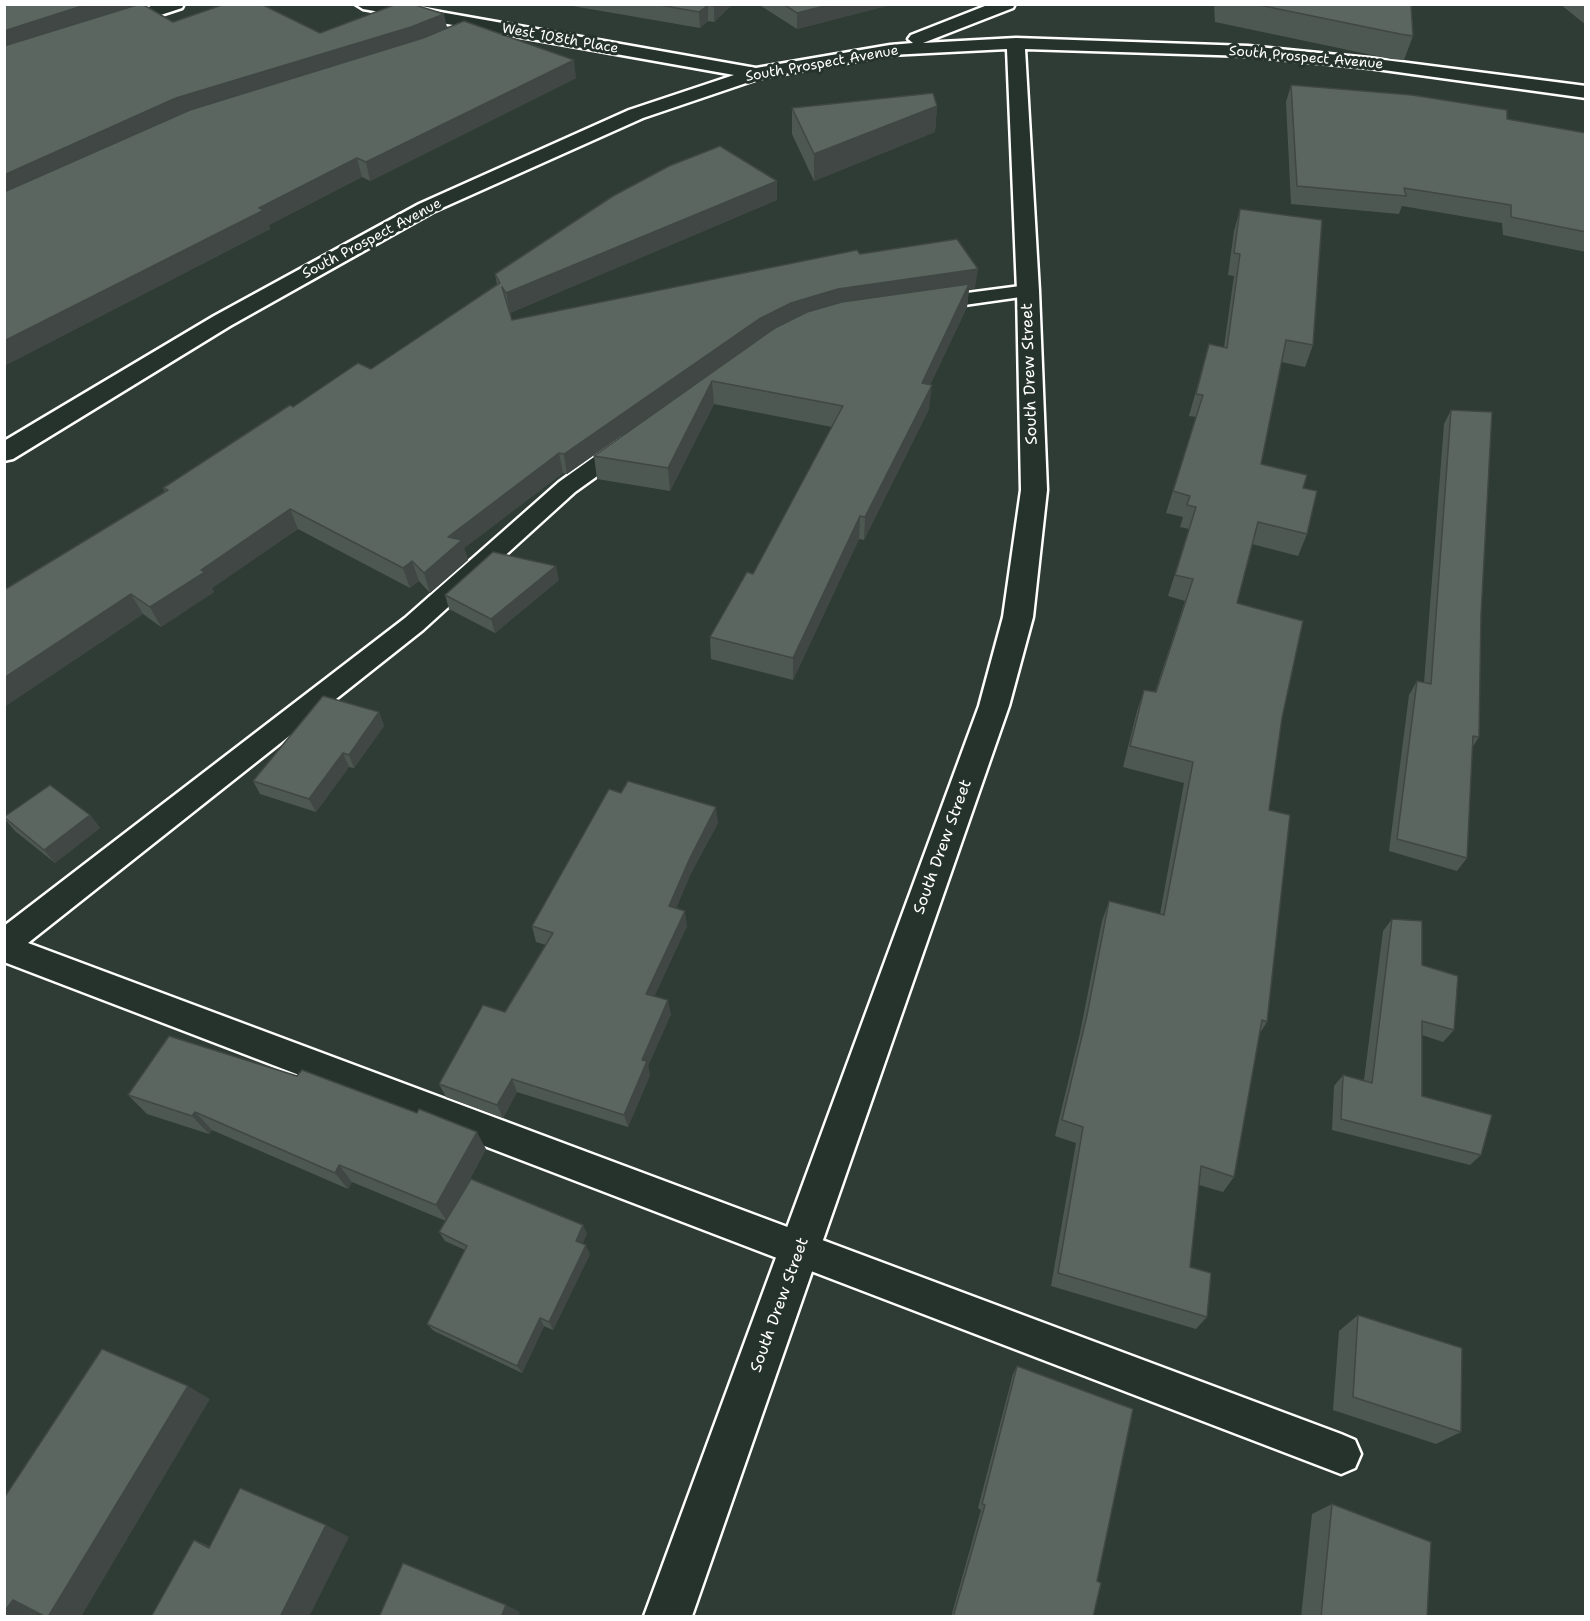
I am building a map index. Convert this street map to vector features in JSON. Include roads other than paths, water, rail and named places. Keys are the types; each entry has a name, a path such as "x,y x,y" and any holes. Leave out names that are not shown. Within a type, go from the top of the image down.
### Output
{"street":[{"path":"90,32 176,4"},
{"name":"West 108th Place","path":"363,4 757,73"},
{"path":"890,50 1007,4"},
{"name":"South Prospect Avenue","path":"4,453 222,321 426,208 636,114 757,73 890,50 1016,43 1248,51 1380,64 1586,92"},
{"name":"South Drew Street","path":"668,1617 994,706 1018,617 1034,490 1028,291 1016,43"}],"lane":[{"path":"457,35 483,25"},
{"path":"901,308 1028,291"},
{"path":"4,946 414,624 567,487 643,433"},
{"path":"4,946 1341,1454"}]}
